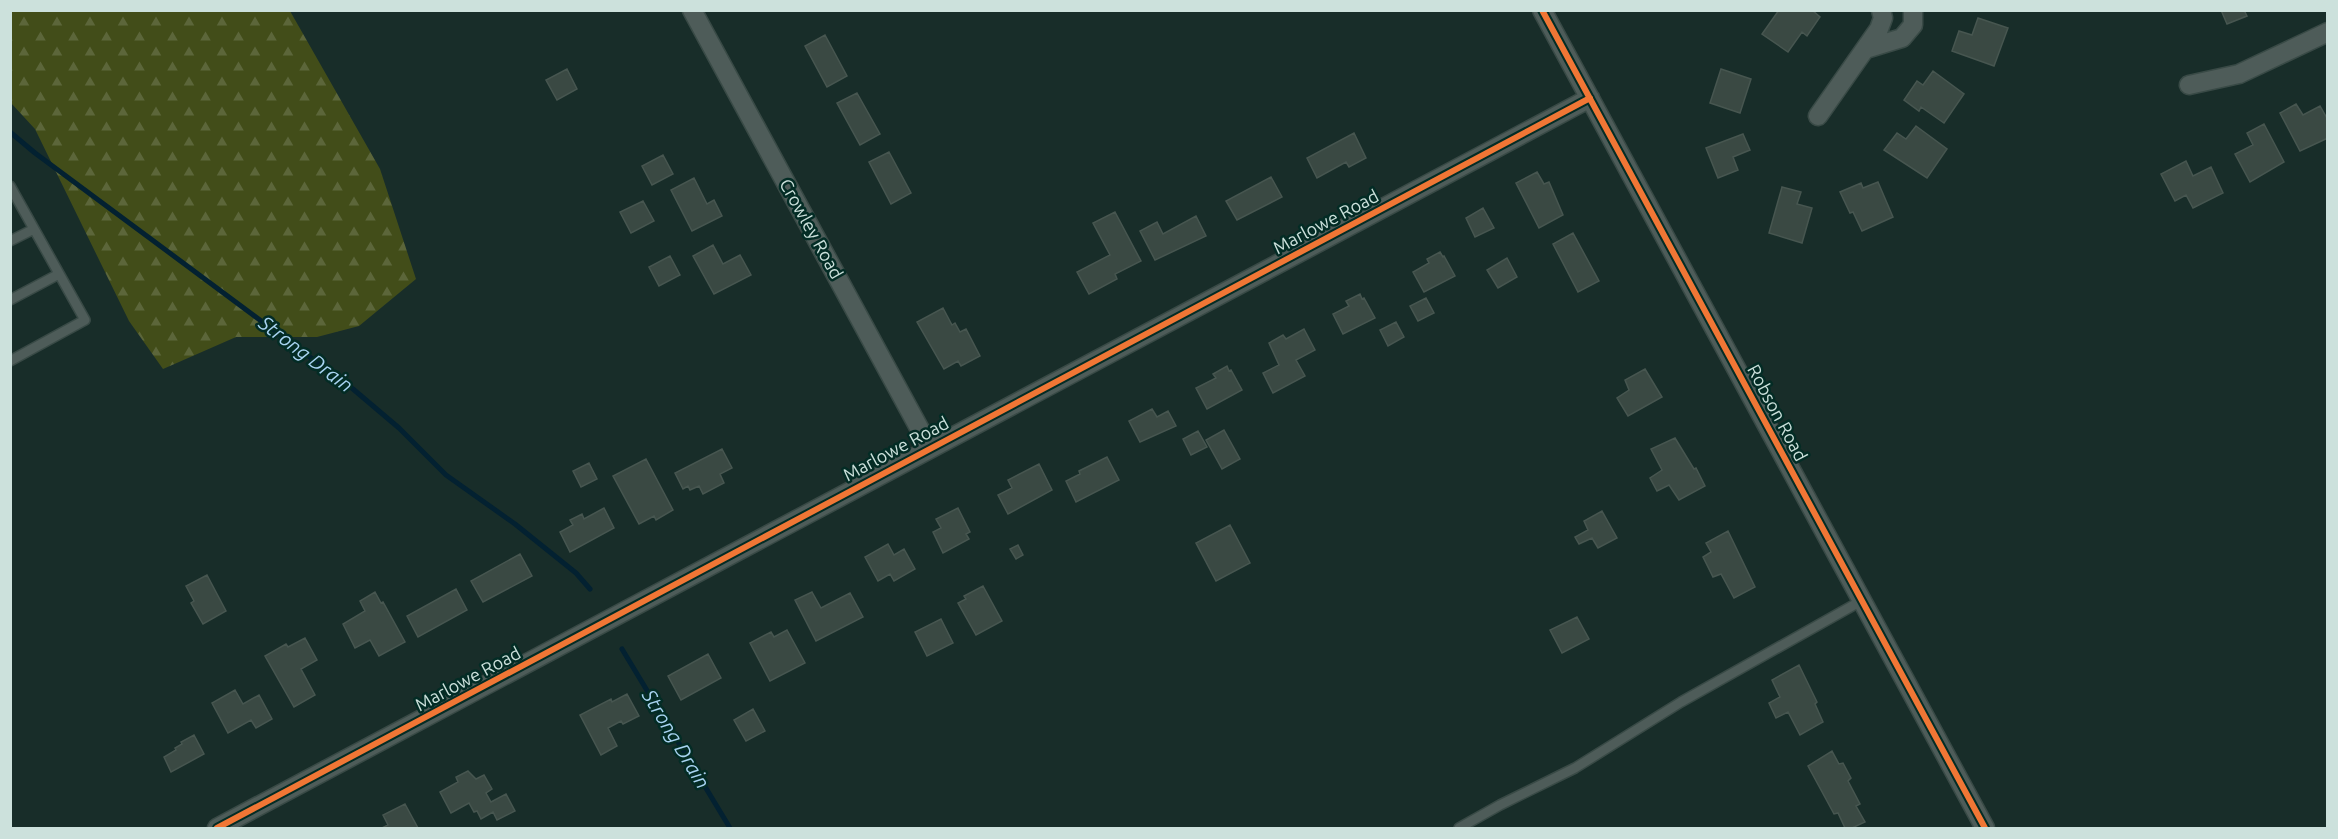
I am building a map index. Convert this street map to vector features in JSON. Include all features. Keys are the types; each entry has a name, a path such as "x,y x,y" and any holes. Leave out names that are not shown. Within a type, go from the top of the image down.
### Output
{"street":[{"name":"Crowley Road","path":"692,10 930,448"},
{"name":"Robson Road","path":"1542,10 1985,828"},
{"path":"1818,116 1879,29 1882,18 1881,10"},
{"path":"1866,49 1902,38 1913,25 1914,10"},
{"path":"2189,85 2239,75 2328,32"},
{"name":"Marlowe Road","path":"217,828 1590,98"}],"lane":[{"path":"10,186 85,320 10,361"},
{"path":"10,241 34,229"},
{"path":"10,300 59,274"},
{"path":"1459,828 1575,768 1681,702 1861,601"}],"green space":[{"path":"11,10 290,11 380,169 416,279 359,326 317,337 236,337 163,369 129,321 35,129 11,103"}],"building":[{"path":"1779,10 1812,10 1820,17 1807,36 1802,32 1788,52 1762,34"},
{"path":"2221,10 2244,10 2247,16 2227,24"},
{"path":"1978,18 2008,28 1994,66 1952,51 1959,31 1972,35"},
{"path":"825,35 847,76 827,87 805,46"},
{"path":"567,69 577,89 557,100 546,80"},
{"path":"1721,69 1751,79 1740,113 1710,103"},
{"path":"1933,71 1964,94 1944,123 1921,107 1919,111 1904,100 1917,81 1923,85"},
{"path":"857,93 880,134 860,145 837,103"},
{"path":"2296,104 2303,115 2320,106 2328,120 2328,138 2300,151 2280,113"},
{"path":"2264,124 2284,162 2250,182 2235,154 2253,145 2247,133"},
{"path":"1916,126 1947,149 1927,178 1884,150 1897,133 1906,139"},
{"path":"1354,133 1366,158 1349,167 1346,162 1317,178 1307,158"},
{"path":"1743,134 1750,150 1733,157 1738,170 1718,178 1706,148"},
{"path":"889,152 911,193 891,204 869,162"},
{"path":"663,155 673,174 652,185 642,166"},
{"path":"2186,161 2193,176 2211,167 2223,193 2193,208 2186,195 2175,201 2161,174"},
{"path":"1537,172 1544,184 1549,182 1563,215 1539,228 1516,183"},
{"path":"1271,177 1282,197 1237,220 1226,201"},
{"path":"694,178 707,204 714,200 722,216 692,231 671,190"},
{"path":"1878,182 1893,217 1862,231 1840,192 1861,183 1863,188"},
{"path":"1782,187 1801,192 1797,204 1812,208 1802,243 1769,233"},
{"path":"643,201 654,221 631,233 620,212"},
{"path":"1483,208 1494,228 1475,237 1466,218"},
{"path":"1115,212 1141,261 1115,274 1117,279 1089,294 1077,272 1110,255 1093,223"},
{"path":"1196,216 1206,236 1155,260 1140,231 1157,222 1163,234"},
{"path":"1573,233 1599,281 1578,292 1553,244"},
{"path":"713,245 723,264 740,255 751,275 714,294 693,256"},
{"path":"1440,252 1455,276 1424,292 1413,272 1429,263 1427,259"},
{"path":"670,256 680,275 659,286 649,267"},
{"path":"1507,258 1517,277 1498,288 1487,270"},
{"path":"1360,294 1375,318 1343,334 1333,314 1349,306 1346,301"},
{"path":"1426,298 1434,313 1418,321 1410,306"},
{"path":"943,308 952,325 955,323 960,332 966,329 980,356 961,366 958,361 944,369 917,322"},
{"path":"1396,322 1404,337 1388,346 1380,330"},
{"path":"1304,329 1315,350 1296,360 1305,376 1273,393 1263,373 1279,365 1269,343 1283,335 1286,339"},
{"path":"1227,366 1242,390 1207,409 1196,388 1216,378 1213,374"},
{"path":"1645,369 1662,397 1628,416 1617,398 1629,390 1625,380"},
{"path":"1152,409 1157,417 1168,411 1176,426 1140,442 1129,421"},
{"path":"1224,430 1240,459 1222,469 1206,440"},
{"path":"1198,431 1207,447 1191,455 1183,439"},
{"path":"1675,438 1694,469 1696,468 1705,486 1679,500 1669,485 1657,491 1650,478 1662,470 1651,449"},
{"path":"722,449 732,468 720,474 724,483 703,494 699,486 690,490 688,486 683,489 675,473"},
{"path":"1107,457 1119,480 1076,502 1066,481 1080,474 1079,471"},
{"path":"646,459 673,510 656,520 654,516 639,524 613,476"},
{"path":"589,463 597,479 581,487 573,471"},
{"path":"1039,464 1052,490 1008,514 998,495 1012,488 1008,480"},
{"path":"604,508 614,528 570,552 560,532 573,525 570,520 582,514 584,519"},
{"path":"958,508 970,532 966,534 969,539 943,553 933,532 941,528 936,519"},
{"path":"1602,511 1617,538 1598,548 1592,538 1579,544 1575,537 1588,530 1584,521"},
{"path":"1230,525 1250,563 1216,581 1196,543"},
{"path":"1728,531 1755,587 1734,598 1721,574 1713,577 1703,557 1711,552 1706,543"},
{"path":"888,544 894,555 904,549 915,569 894,581 890,574 878,581 865,557"},
{"path":"1018,545 1023,555 1016,559 1010,549"},
{"path":"520,554 532,576 483,602 471,581"},
{"path":"207,575 226,611 203,624 191,603 194,601 186,586"},
{"path":"983,586 1002,621 976,635 958,603 966,599 964,596"},
{"path":"456,589 467,610 418,637 407,616"},
{"path":"375,592 405,642 379,656 370,640 355,648 343,624 365,611 360,601"},
{"path":"812,592 821,608 850,593 863,617 816,641 795,600"},
{"path":"1577,617 1589,639 1562,653 1550,630"},
{"path":"941,619 953,643 927,656 915,632"},
{"path":"787,630 805,663 770,681 750,643 771,632 774,637"},
{"path":"305,638 317,660 301,669 315,695 294,707 265,656 286,644 288,647"},
{"path":"708,654 721,678 681,700 668,676"},
{"path":"1799,665 1817,702 1815,704 1823,722 1800,735 1788,712 1776,718 1769,703 1780,697 1772,680"},
{"path":"235,690 243,704 259,695 272,719 256,728 251,720 228,733 212,703"},
{"path":"627,694 639,716 623,724 621,721 608,728 617,746 601,755 580,715 611,699 612,702"},
{"path":"753,709 765,731 746,741 734,720"},
{"path":"194,735 204,754 171,772 164,757 176,750 175,748 182,744 181,742"},
{"path":"1832,751 1839,764 1843,763 1851,778 1848,781 1860,804 1856,806 1865,822 1852,828 1845,828 1838,813 1834,814 1808,766"},
{"path":"468,771 476,779 484,775 492,789 486,793 491,802 506,794 515,811 497,820 493,812 481,819 469,803 451,813 440,792 458,782 456,777"},
{"path":"405,804 418,828 382,828 388,825 383,815"}],"waterway":[{"name":"Strong Drain","path":"10,132 35,153 353,389 399,428 446,475 515,524 576,573 590,589"},
{"name":"Strong Drain","path":"622,649 730,828"}],"cycle path":[{"path":"1542,10 1985,828"},
{"path":"217,828 1590,98"}]}
